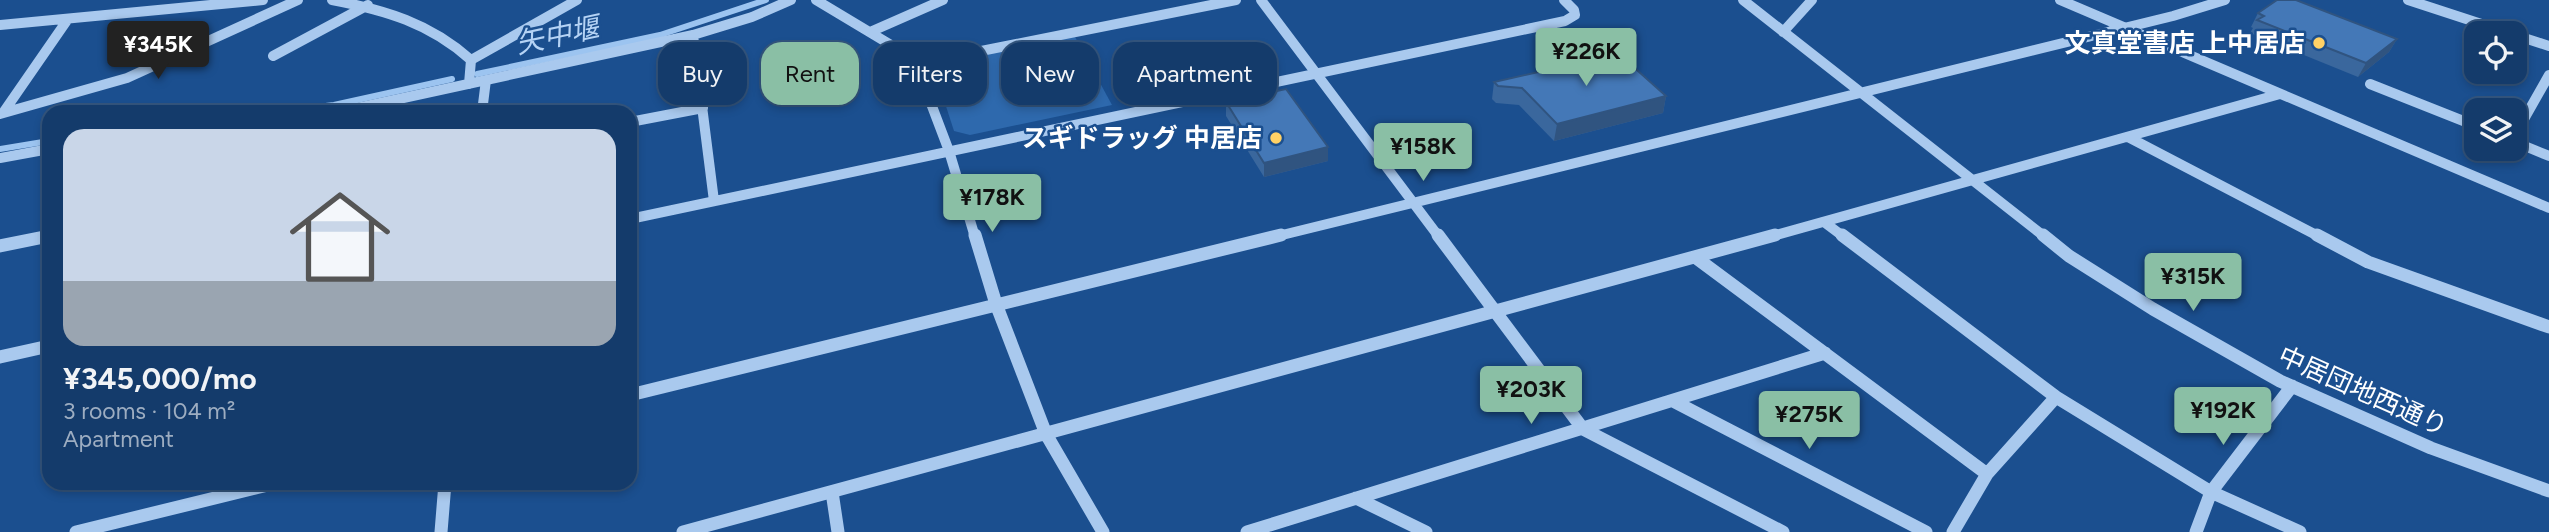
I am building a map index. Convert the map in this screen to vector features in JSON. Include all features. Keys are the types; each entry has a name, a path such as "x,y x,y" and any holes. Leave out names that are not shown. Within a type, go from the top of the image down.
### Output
{"street":[{"path":"0,25 263,0"},
{"path":"1,113 127,78 298,0"},
{"path":"332,0 371,3 411,18 436,30 471,60"},
{"path":"471,60 577,0"},
{"path":"371,105 693,35 752,17 791,0"},
{"path":"816,0 884,42"},
{"path":"870,32 943,0"},
{"path":"987,50 1236,0"},
{"path":"1261,0 1583,429 1783,532"},
{"path":"637,218 1572,19 1574,10 1563,0"},
{"name":"中居団地西通り","path":"1743,0 2079,263 2153,309 2292,386 2431,448 2549,491"},
{"path":"1783,32 1812,0"},
{"path":"2060,0 2549,208"},
{"path":"637,394 2125,28 2225,0"},
{"path":"2408,0 2473,21"},
{"path":"273,56 371,3"},
{"path":"1,113 68,19"},
{"path":"693,35 714,201"},
{"path":"2527,39 2549,46"},
{"path":"469,84 471,60"},
{"path":"2527,114 2549,75"},
{"path":"483,105 486,80"},
{"path":"2370,84 2464,121"},
{"path":"683,532 1496,312 2280,94"},
{"path":"932,105 949,151 996,304 1046,434 1103,532"},
{"path":"637,121 703,108"},
{"path":"2128,136 2368,262 2549,327"},
{"path":"2527,147 2549,156"},
{"path":"0,158 42,150"},
{"path":"1824,222 2056,397 2211,492 2300,532"},
{"path":"0,246 42,237"},
{"path":"1695,257 1987,474"},
{"path":"0,357 42,348"},
{"path":"1247,532 1675,402 1825,353"},
{"path":"2196,532 2211,492 2292,386"},
{"path":"1953,532 1987,474 2056,397"},
{"path":"1675,402 1926,532"},
{"path":"76,532 247,490"},
{"path":"441,532 444,490"},
{"path":"832,492 838,532"},
{"path":"1356,498 1426,532"}],"shaded area":[{"path":"1074,35 1078,42 1039,42"},
{"path":"1001,50 1001,105 1099,105 1099,81 1112,105 970,135 954,131 946,105 987,105 987,52"}],"building":[{"path":"2277,0 2296,0 2397,39 2366,63 2257,20 2264,16 2258,13"},
{"path":"1619,54 1666,96 1557,124 1522,88 1498,86 1494,82"},
{"name":"スギドラッグ 中居店","path":"1286,89 1328,147 1264,163 1228,105 1277,105 1277,91"}],"waterway":[{"name":"矢中堰","path":"477,74 660,35 766,0"},
{"name":"矢中堰","path":"334,105 452,79"},
{"name":"矢中堰","path":"0,149 42,142"}],"place":[{"name":"文真堂書店 上中居店","path":"2319,43"},
{"name":"スギドラッグ 中居店","path":"1276,138"}]}
